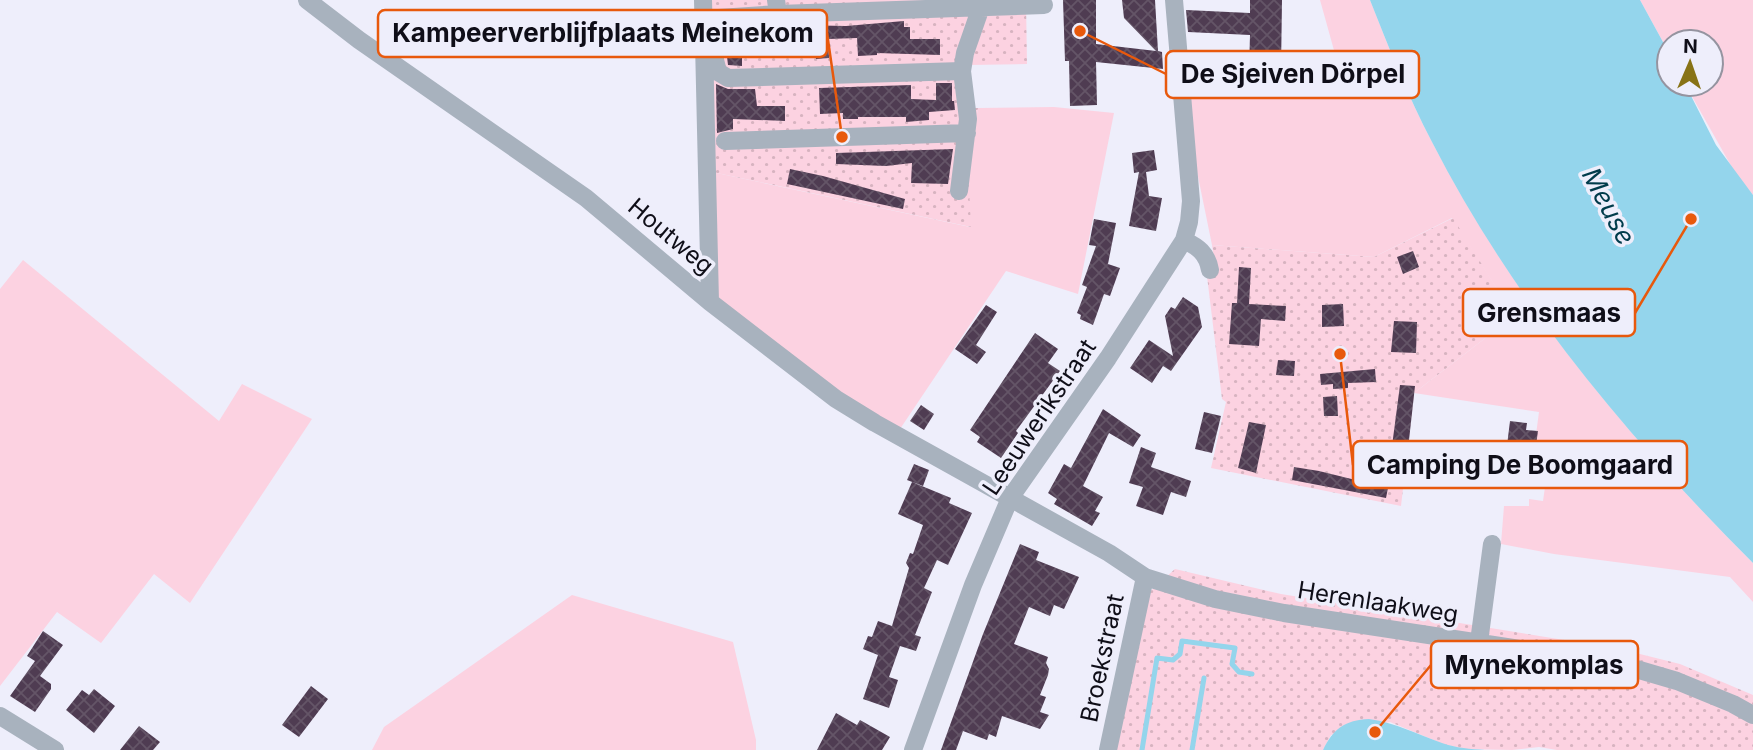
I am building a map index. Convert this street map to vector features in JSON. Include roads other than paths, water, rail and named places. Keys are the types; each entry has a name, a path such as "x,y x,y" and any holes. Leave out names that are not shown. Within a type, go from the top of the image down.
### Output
{"street":[{"name":"Houtweg","path":"307,0 370,48 586,198 710,302 819,386 856,412 1010,498"},
{"path":"703,0 718,72 727,78 962,71"},
{"name":"Leeuwerikstraat","path":"913,750 973,585 1010,498 1108,358 1184,240 1191,201 1174,0"},
{"path":"709,19 777,7 979,3 1044,5"},
{"path":"958,191 967,133 967,104 962,71 979,3"},
{"path":"709,19 710,302"},
{"path":"725,141 967,133"},
{"path":"1184,240 1205,255 1210,270"},
{"name":"Herenlaakweg","path":"1010,498 1109,553 1144,577 1215,599 1284,613 1619,664 1677,681 1753,715"},
{"path":"1479,642 1492,544"},
{"name":"Broekstraat","path":"1108,750 1144,577"},
{"path":"0,716 55,750"}],"water":[{"name":"Meuse","path":"1370,0 1640,0 1655,28 1655,98 1692,98 1716,145 1753,195 1753,563 1618,417 1536,312 1464,200 1423,125"},
{"path":"1369,719 1398,726 1447,745 1485,750 1323,750 1331,736 1341,727 1353,721"}],"waterway":[{"path":"1142,750 1157,658 1173,660 1180,654 1182,641 1235,648 1232,664 1239,672 1252,674"},
{"path":"1192,750 1204,678"}],"place":[{"name":"De Sjeiven Dörpel","path":"1080,31"},
{"name":"Kampeerverblijfplaats Meinekom","path":"842,137"},
{"name":"Grensmaas","path":"1691,219"},
{"name":"Camping De Boomgaard","path":"1340,354"},
{"name":"Mynekomplas","path":"1375,732"}]}
